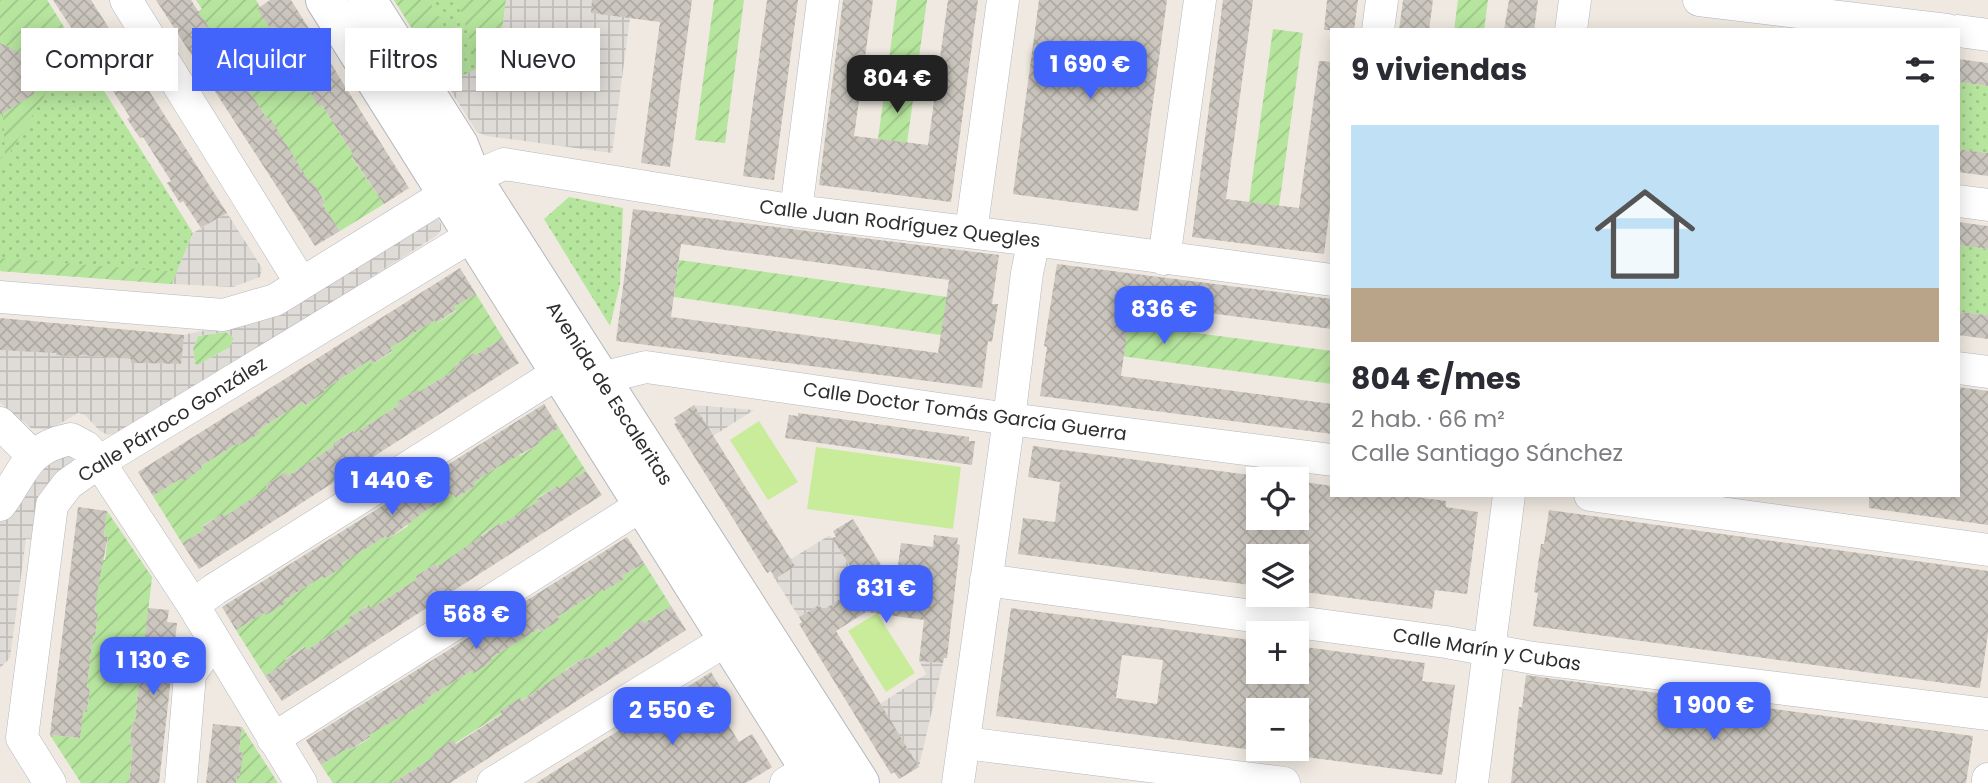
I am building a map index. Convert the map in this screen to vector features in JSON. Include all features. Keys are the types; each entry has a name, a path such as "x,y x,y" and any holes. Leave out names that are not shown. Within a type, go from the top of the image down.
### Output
{"street":[{"path":"126,0 301,283"},
{"name":"Avenida de Escaleritas","path":"325,0 601,378 860,783"},
{"name":"Avenida de Escaleritas","path":"367,0 459,145 460,186 474,235 729,639 804,778"},
{"path":"796,211 823,0"},
{"path":"971,232 1003,0"},
{"path":"1164,259 1200,0"},
{"path":"1378,28 1382,0"},
{"path":"1571,28 1575,0"},
{"path":"1699,0 1930,28"},
{"path":"1960,31 1988,35"},
{"name":"Calle Juan Rodríguez Quegles","path":"0,297 223,315 275,300 460,186 504,164 796,211 1330,281"},
{"path":"1960,201 1988,205"},
{"name":"Calle Párroco González","path":"50,783 22,738 52,505 68,484 99,462 474,235"},
{"path":"958,783 1027,273 1034,240"},
{"name":"Calle Doctor Tomás García Guerra","path":"601,378 646,367 1009,419 1330,460"},
{"path":"1960,368 1988,372"},
{"path":"193,605 561,371"},
{"path":"0,423 33,456"},
{"path":"0,505 33,456 51,443 71,439 86,447 99,462 193,605 301,783"},
{"path":"1472,783 1509,497"},
{"path":"1604,497 1988,550"},
{"path":"273,739 642,505"},
{"name":"Calle Marín y Cubas","path":"986,580 1446,642 1533,658 1988,714"},
{"path":"493,783 729,639"},
{"path":"181,783 190,674 213,641"},
{"path":"965,743 1284,783"}],"green space":[{"path":"0,0 47,0 65,28 21,28 21,91 104,91 193,233 172,284 0,271"},
{"path":"0,0 47,0 64,28 21,28 21,54 0,43"},
{"path":"196,0 256,0 260,7 258,9 270,28 209,28 198,12 202,9"},
{"path":"394,0 506,0 502,28 476,28 476,91 493,91 487,136 456,91 462,91 462,28 413,28"},
{"path":"394,0 428,0 439,17 442,28 412,28"},
{"path":"458,0 506,0 502,28 476,28 476,61"},
{"path":"714,0 744,0 725,143 695,140"},
{"path":"897,0 927,0 907,143 878,139"},
{"path":"1458,0 1488,0 1484,28 1454,28"},
{"path":"1273,29 1303,33 1279,206 1249,202"},
{"path":"1960,82 1988,86 1988,153 1960,149"},
{"path":"34,91 47,91 0,169 0,158 5,155 3,113 34,94"},
{"path":"249,91 310,91 319,106 322,105 354,156 352,158 384,204 340,231 322,204 325,201 312,182 309,183 270,119 268,120"},
{"path":"569,197 623,208 620,284 610,326 544,219"},
{"path":"1960,245 1988,249 1988,315 1960,312"},
{"path":"0,258 177,272 172,284 0,271"},
{"path":"679,260 947,297 941,335 674,297"},
{"path":"476,294 503,338 455,365 456,369 398,402 399,405 354,434 352,431 333,443 334,446 288,476 285,473 266,485 268,489 224,517 221,515 202,526 204,530 182,543 153,496 202,469 201,466 238,443 240,445 259,433 258,430 303,402 305,405 370,360 372,364 392,352 390,348 435,320 437,323 456,311 454,307"},
{"path":"1128,324 1330,351 1330,384 1098,353"},
{"path":"226,332 234,338 230,347 198,365 195,364 193,349 198,336"},
{"path":"759,421 798,482 768,500 730,440"},
{"path":"559,428 586,471 537,498 539,501 481,535 482,538 437,567 435,564 416,576 417,579 371,609 368,605 349,618 351,621 307,650 304,647 285,659 287,662 265,676 236,630 264,613 266,615 285,603 284,600 322,577 323,579 342,567 341,564 386,536 388,539 408,526 406,523 453,494 456,498 475,486 473,482 518,454 520,456"},
{"path":"816,447 961,467 953,529 807,509"},
{"path":"107,511 152,577 144,647 139,647 137,670 140,671 135,723 132,723 130,746 133,746 129,783 81,783 50,735 79,738 83,711 87,711 90,688 87,688 98,613 95,612 101,560 105,560 108,537 104,536"},
{"path":"644,563 671,606 622,633 623,636 565,670 566,672 393,783 333,783 321,765 348,748 351,750 370,738 369,735 471,671 473,673 492,661 491,658 537,629 540,632 559,620 557,617 602,589 604,591"},
{"path":"877,613 915,673 886,692 848,631"},
{"path":"242,727 278,783 236,783 237,776 240,776"}],"shaded area":[{"path":"506,0 613,0 611,15 630,18 612,153 487,136 477,132 451,91 462,91 462,76 476,69 476,91 600,91 600,28 502,28"},
{"path":"227,213 262,268 260,277 233,287 172,284 193,233"},
{"path":"432,216 441,224 441,230 436,236 129,431 108,435 100,431 85,415 78,413 49,430 31,428 0,403 0,351 3,349 131,359 131,363 181,364 183,335 247,321","holes":["226,332 234,338 230,347 198,365 195,364 193,349 198,336"]},
{"path":"694,405 754,410 713,436"},
{"path":"68,454 73,462 41,540 26,539 10,658 0,668 0,518 34,474 53,459"},
{"path":"830,535 862,586 823,610 819,605 799,617 775,579 795,566 791,559"},
{"path":"919,661 943,663 919,767 880,704 926,674"}],"building":[{"path":"53,0 91,0 109,28 71,28"},
{"path":"156,0 191,0 209,28 192,28 192,56 178,34 178,28 174,28"},
{"path":"270,0 291,0 309,28 270,28 257,9"},
{"path":"592,0 692,0 670,167 641,163 660,22 591,13"},
{"path":"767,0 798,0 774,180 743,176"},
{"path":"843,0 873,0 854,136 928,145 948,0 978,0 951,202 819,185"},
{"path":"1039,0 1167,0 1138,211 1013,194"},
{"path":"1223,0 1253,0 1226,199 1299,208 1319,61 1330,62 1330,208 1324,254 1192,237"},
{"path":"1327,0 1358,0 1354,28 1324,30"},
{"path":"1403,0 1433,0 1429,28 1399,28"},
{"path":"1509,0 1538,0 1534,28 1504,28"},
{"path":"0,43 21,54 21,91 34,91 34,94 0,115"},
{"path":"1960,59 1988,63 1988,86 1960,82"},
{"path":"331,64 345,86 345,91 348,91 409,188 384,204 352,157 354,156 322,105 319,107 309,91 331,91"},
{"path":"113,91 149,91 227,213 201,228 167,183 171,181 143,137 140,138 127,119 130,117"},
{"path":"215,91 249,91 268,120 270,118 310,183 312,181 325,202 322,204 340,231 315,246"},
{"path":"1960,149 1988,153 1988,176 1960,172"},
{"path":"633,209 999,255 992,304 998,304 992,342 988,341 982,388 616,341","holes":["681,244 949,280 938,353 671,317"]},
{"path":"1960,222 1988,226 1988,249 1960,245"},
{"path":"1057,264 1330,299 1330,329 1131,303 1121,376 1330,404 1330,434 1040,396 1047,347 1044,346"},
{"path":"460,268 476,294 454,307 456,310 390,348 392,351 372,364 370,360 305,405 303,402 258,430 260,433 201,466 202,469 182,482 180,479 153,496 138,472"},
{"path":"1960,312 1988,315 1988,339 1960,335"},
{"path":"0,318 184,335 181,364 131,363 131,359 0,350"},
{"path":"503,338 519,363 199,569 182,543 204,530 202,527 222,514 224,517 268,488 266,485 286,472 288,476 334,446 333,443 353,431 354,434 399,405 397,402 417,390 419,392 456,369 454,366 474,353 476,355"},
{"path":"1960,387 1988,391 1988,525 1869,508 1869,497 1960,497"},
{"path":"544,404 559,428 538,441 539,444 474,482 475,486 456,498 453,494 428,509 388,539 386,536 341,564 343,567 284,600 286,603 236,630 222,607"},
{"path":"694,405 795,566 775,579 771,571 767,573 674,424 677,423 674,418"},
{"path":"798,413 969,437 969,441 975,441 972,465 785,438 789,415 798,416"},
{"path":"1033,446 1246,475 1246,530 1309,530 1309,483 1330,486 1330,497 1417,497 1446,501 1446,507 1478,512 1467,594 1435,590 1432,609 1309,593 1309,544 1246,544 1246,584 1018,554 1023,518 1055,522 1060,482 1028,477"},
{"path":"586,471 602,495 282,701 265,676 287,662 285,660 305,647 307,650 351,621 348,618 369,605 371,609 417,579 416,576 435,564 437,567 500,523 501,525 539,501 537,499 557,486 559,488"},
{"path":"78,507 107,511 104,536 108,537 95,612 98,613 87,688 90,688 87,712 83,711 80,738 50,735"},
{"path":"1549,510 1988,571 1988,633 1980,688 1533,626 1538,593 1534,592"},
{"path":"853,519 895,588 901,543 933,547 934,535 958,538 957,544 960,545 947,658 944,658 943,663 919,661 924,620 866,612 836,631 919,767 899,779 894,772 891,774 799,624 802,622 799,617 819,605 823,610 862,585 832,538 836,537 833,531"},
{"path":"627,537 644,563 622,576 624,579 604,591 602,589 557,617 560,620 540,632 538,629 491,658 492,661 473,674 471,671 426,699 428,701 369,735 370,737 350,750 348,748 321,765 306,740"},
{"path":"671,606 686,630 450,783 393,783 435,756 433,753 453,740 456,744 502,714 500,711 520,698 522,701 585,657 586,660 623,636 622,634 642,620 644,623"},
{"path":"148,608 169,610 167,622 177,623 159,783 129,783 133,746 130,746 132,723 135,723 140,671 137,670 139,646 144,647"},
{"path":"1011,608 1246,639 1246,684 1309,684 1309,648 1425,663 1422,681 1455,685 1442,775 1309,757 1309,698 1246,698 1246,749 996,716","holes":["1122,655 1163,660 1157,704 1116,698"]},
{"path":"711,672 727,698 716,705 739,742 752,734 772,767 746,783 536,783"},
{"path":"1526,675 1973,736 1966,783 1511,783 1519,707 1522,707"},
{"path":"213,724 242,727 239,752 243,753 240,776 237,776 236,783 206,783"}]}
